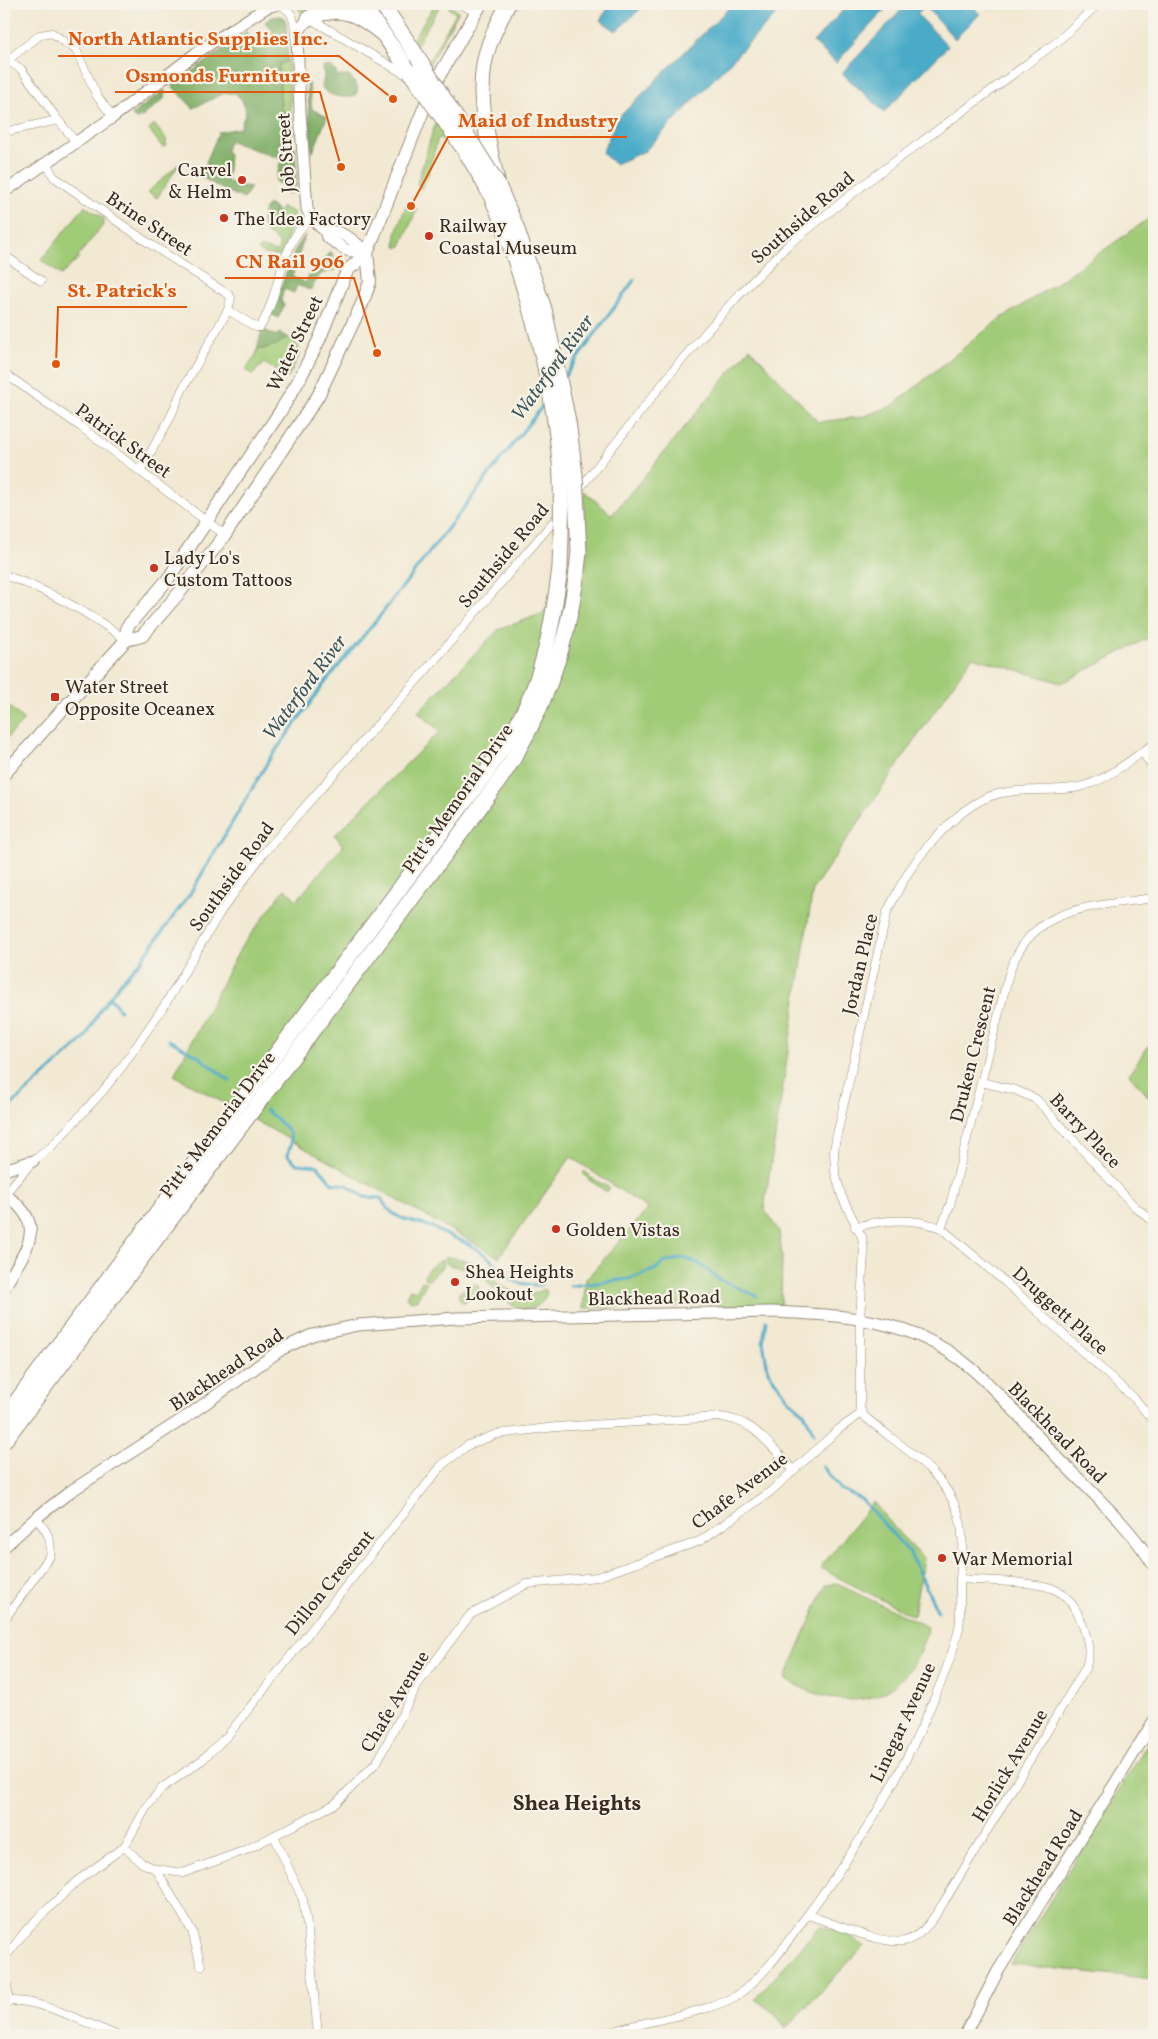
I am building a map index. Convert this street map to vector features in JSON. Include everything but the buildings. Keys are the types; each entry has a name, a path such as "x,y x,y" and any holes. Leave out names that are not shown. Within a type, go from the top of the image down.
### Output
{"highway":[{"name":"Pitt's Memorial Drive","path":"4,1418 486,773 518,724 537,677 552,624 560,568 562,516 560,462 540,342 513,254 489,192 469,157 362,4"},
{"name":"Pitt's Memorial Drive","path":"4,1442 467,825 516,756 549,687 564,637 576,580 579,552 575,475 558,368 544,309 516,227 497,183 466,131 383,4"},
{"path":"497,183 486,131 482,81 490,42 508,4"},
{"path":"309,18 319,13 331,11 347,12 367,20 384,34"}],"main road":[{"path":"4,192 113,117 198,51 273,5"},
{"path":"4,774 126,640 142,636 225,535 320,393 362,304 370,282 367,253 432,88 478,8"},
{"path":"297,37 309,18"},
{"name":"Job Street","path":"297,37 305,190 307,209 311,218"},
{"path":"311,218 325,231 336,230 351,238 367,253"},
{"name":"Water Street","path":"126,640 127,627 168,580 206,520 262,440 299,380 319,340 347,271 367,253"},
{"path":"4,1170 33,1161"},
{"path":"4,1195 24,1209 31,1230 28,1246 4,1288"},
{"name":"Blackhead Road","path":"4,1547 36,1518 71,1491 186,1417 282,1349 337,1328 379,1322 457,1318 770,1312 813,1313 880,1322 912,1332 942,1347 968,1365 988,1383 1126,1529 1145,1551 1154,1566"},
{"name":"Blackhead Road","path":"965,2035 998,1971 1154,1721"}],"street":[{"path":"461,4 478,8"},
{"name":"Southside Road","path":"4,1195 33,1161 51,1147 102,1092 124,1064 166,1003 221,911 263,854 428,669 552,524 679,362 737,297 788,245 867,182 1058,41 1098,4"},
{"name":"Job Street","path":"273,5 286,7 293,17 297,37"},
{"path":"309,18 432,88"},
{"path":"76,142 58,120 32,82 21,69 6,59 40,35 46,33 58,36 76,50 97,96 113,117"},
{"path":"4,132 58,120"},
{"name":"Brine Street","path":"46,164 54,176 144,240 229,294 231,303 228,310"},
{"path":"140,471 170,418 182,390 228,310 256,327 260,327 301,226 311,218"},
{"path":"4,255 41,281"},
{"name":"Patrick Street","path":"4,373 225,535"},
{"path":"4,575 45,591 71,604 126,640"},
{"name":"Jordan Place","path":"860,1319 864,1252 862,1238 842,1197 835,1172 834,1151 887,912 901,884 929,846 958,815 978,802 990,796 1010,792 1063,789 1087,784 1109,774 1154,744"},
{"path":"1142,752 1154,768"},
{"name":"Druken Crescent","path":"941,1228 950,1205 1010,967 1019,949 1028,937 1049,920 1068,911 1154,898"},
{"name":"Barry Place","path":"982,1082 1015,1090 1036,1099 1134,1206 1154,1222"},
{"path":"856,1227 877,1222 903,1220 920,1221 941,1228"},
{"name":"Druggett Place","path":"941,1228 1135,1399 1154,1422"},
{"path":"860,1319 858,1401 862,1413"},
{"name":"Chafe Avenue","path":"124,1847 142,1863 156,1870 183,1873 246,1850 335,1804 377,1762 418,1684 470,1615 527,1584 597,1577 700,1541 770,1492 839,1429 862,1413"},
{"name":"Linegar Avenue","path":"606,2035 626,2027 720,2005 737,1996 777,1956 828,1889 868,1827 920,1731 948,1662 959,1626 960,1579 964,1548 958,1514 949,1494 934,1475 922,1463 880,1431 862,1413"},
{"name":"Dillon Crescent","path":"6,2001 4,1969 6,1956 28,1928 90,1870 124,1847 157,1794 168,1783 202,1760 228,1735 442,1465 468,1445 497,1434 556,1427 720,1417 741,1421 750,1426 759,1433 793,1470"},
{"path":"4,1620 50,1556 51,1544 48,1532 36,1518"},
{"name":"Horlick Avenue","path":"808,1915 889,1942 908,1940 923,1930 942,1906 1086,1667 1089,1653 1086,1634 1074,1607 1061,1593 1043,1586 960,1579"},
{"path":"274,1836 302,1900 308,1931 318,2035"},
{"path":"156,1870 192,1931 200,1966"},
{"path":"6,2001 36,2003 116,2035"}],"green space":[{"path":"296,4 326,4 301,12"},
{"path":"433,4 441,4 406,62 400,59 432,9"},
{"path":"449,6 458,11 458,13 424,74 423,71 456,13 449,9"},
{"path":"280,16 286,22 288,60 279,65 281,109 291,117 293,135 281,137 281,147 295,147 296,170 285,187 276,181 281,159 230,141 226,153 229,154 227,182 251,187 244,199 220,188 190,170 192,168 198,170 205,168 219,132 240,128 246,111 242,100 235,93 225,93 193,108 172,86 246,32 259,48 270,41 273,31 265,22 272,17"},
{"path":"288,60 291,117 281,109 279,65"},
{"path":"331,66 336,71 337,76 350,76 358,88 356,94 352,97 339,97 324,90 322,87 323,67"},
{"path":"307,84 309,84 312,109 327,117 312,154"},
{"path":"165,90 164,99 142,117 136,119 131,115"},
{"path":"450,95 450,141 438,138 427,177 421,189 417,184 433,130"},
{"path":"154,124 166,139 166,146 162,147 149,129"},
{"path":"179,164 157,198 148,192"},
{"path":"296,170 296,186 291,193 287,194 284,190"},
{"path":"268,204 274,208 278,219 275,225 266,233 262,218"},
{"path":"85,206 105,219 103,225 78,256 79,258 61,275 41,260"},
{"path":"282,207 293,212 295,216 281,256 265,254 258,250 260,247 276,252 279,248 279,242 266,233 275,225 278,219 274,208 280,212"},
{"path":"406,207 417,209 401,246 397,248 396,233"},
{"path":"1154,215 1154,635 1062,683 972,657 813,889 764,1209 779,1231 782,1257 781,1305 583,1308 586,1279 648,1209 571,1157 499,1257 174,1075 241,947 285,889 297,900 343,846 335,835 440,731 418,712 498,630 541,614 586,570 584,491 612,515 750,348 818,422 861,417 892,406 997,321 1054,285"},
{"path":"305,235 292,277 306,283 314,262 320,265 330,251 332,253 325,263 333,270 321,274 310,290 297,285 294,293 284,289 281,300 284,306 278,318 271,314 295,250"},
{"path":"332,253 337,263 334,272 325,263"},
{"path":"262,329 277,336 279,333 288,337 276,345 257,350"},
{"path":"288,337 299,346 298,349 301,351 288,378 264,363 253,375 246,370 256,355 257,350 267,348"},
{"path":"4,702 24,720 4,741"},
{"path":"1154,1038 1154,1103 1129,1074"},
{"path":"585,1171 592,1178 610,1188 607,1192 589,1180 583,1173"},
{"path":"445,1257 474,1263 501,1286 515,1292 530,1294 543,1289 547,1291 546,1295 543,1302 537,1306 528,1309 519,1308 503,1298 475,1271 449,1265 446,1263"},
{"path":"442,1260 443,1266 429,1280 424,1278 430,1267"},
{"path":"422,1281 427,1282 417,1300 407,1298 410,1289 416,1291"},
{"path":"475,1284 479,1290 476,1297 463,1302 459,1299 459,1293"},
{"path":"873,1502 924,1559 913,1616 820,1568"},
{"path":"835,1583 928,1627 922,1647 907,1673 893,1686 877,1695 860,1699 823,1696 785,1679 825,1586"},
{"path":"1154,1733 1154,1979 1011,1964"},
{"path":"820,1926 846,1933 864,1946 786,2028 775,2014 755,1999"}],"water":[{"path":"611,4 646,4 616,31 600,20"},
{"path":"733,4 786,4 645,151 615,164 602,153 617,119"},
{"path":"849,4 890,4 836,63 813,42"},
{"path":"907,4 970,4 980,14 955,39 925,6 917,14 948,46 884,112 842,73"}],"waterway":[{"name":"Waterford River","path":"564,377 634,280"},
{"name":"Waterford River","path":"4,1112 85,1038 100,1010 120,983 140,962 190,894 269,760 323,685 380,616 547,400"},
{"path":"110,998 120,1010"},
{"path":"169,1040 198,1056 230,1081"},
{"path":"266,1110 290,1134 291,1145 287,1155 297,1164 318,1166 332,1183 347,1185 364,1197 381,1198 385,1206 396,1215 409,1221 432,1227 474,1247 515,1281 530,1285 541,1285"},
{"path":"570,1286 629,1279 656,1269 663,1263 683,1258 700,1264 718,1279 757,1296"},
{"path":"766,1321 763,1342 768,1371 791,1402 804,1413 814,1434"},
{"path":"823,1467 840,1489 861,1499 909,1552 938,1612"}],"place":[{"name":"North Atlantic Supplies Inc.","path":"393,99"},
{"name":"Osmonds Furniture","path":"341,167"},
{"name":"Carvel & Helm","path":"242,180"},
{"name":"Maid of Industry","path":"411,206"},
{"name":"The Idea Factory","path":"224,218"},
{"name":"Railway Coastal Museum","path":"429,236"},
{"name":"CN Rail 906","path":"377,353"},
{"name":"St. Patrick's","path":"56,364"},
{"name":"Lady Lo's Custom Tattoos","path":"154,568"},
{"name":"Water Street Opposite Oceanex","path":"55,697"},
{"name":"Golden Vistas","path":"556,1229"},
{"name":"Shea Heights Lookout","path":"455,1282"},
{"name":"War Memorial","path":"942,1558"}],"district":[{"name":"Shea Heights","path":"577,1803"}]}
